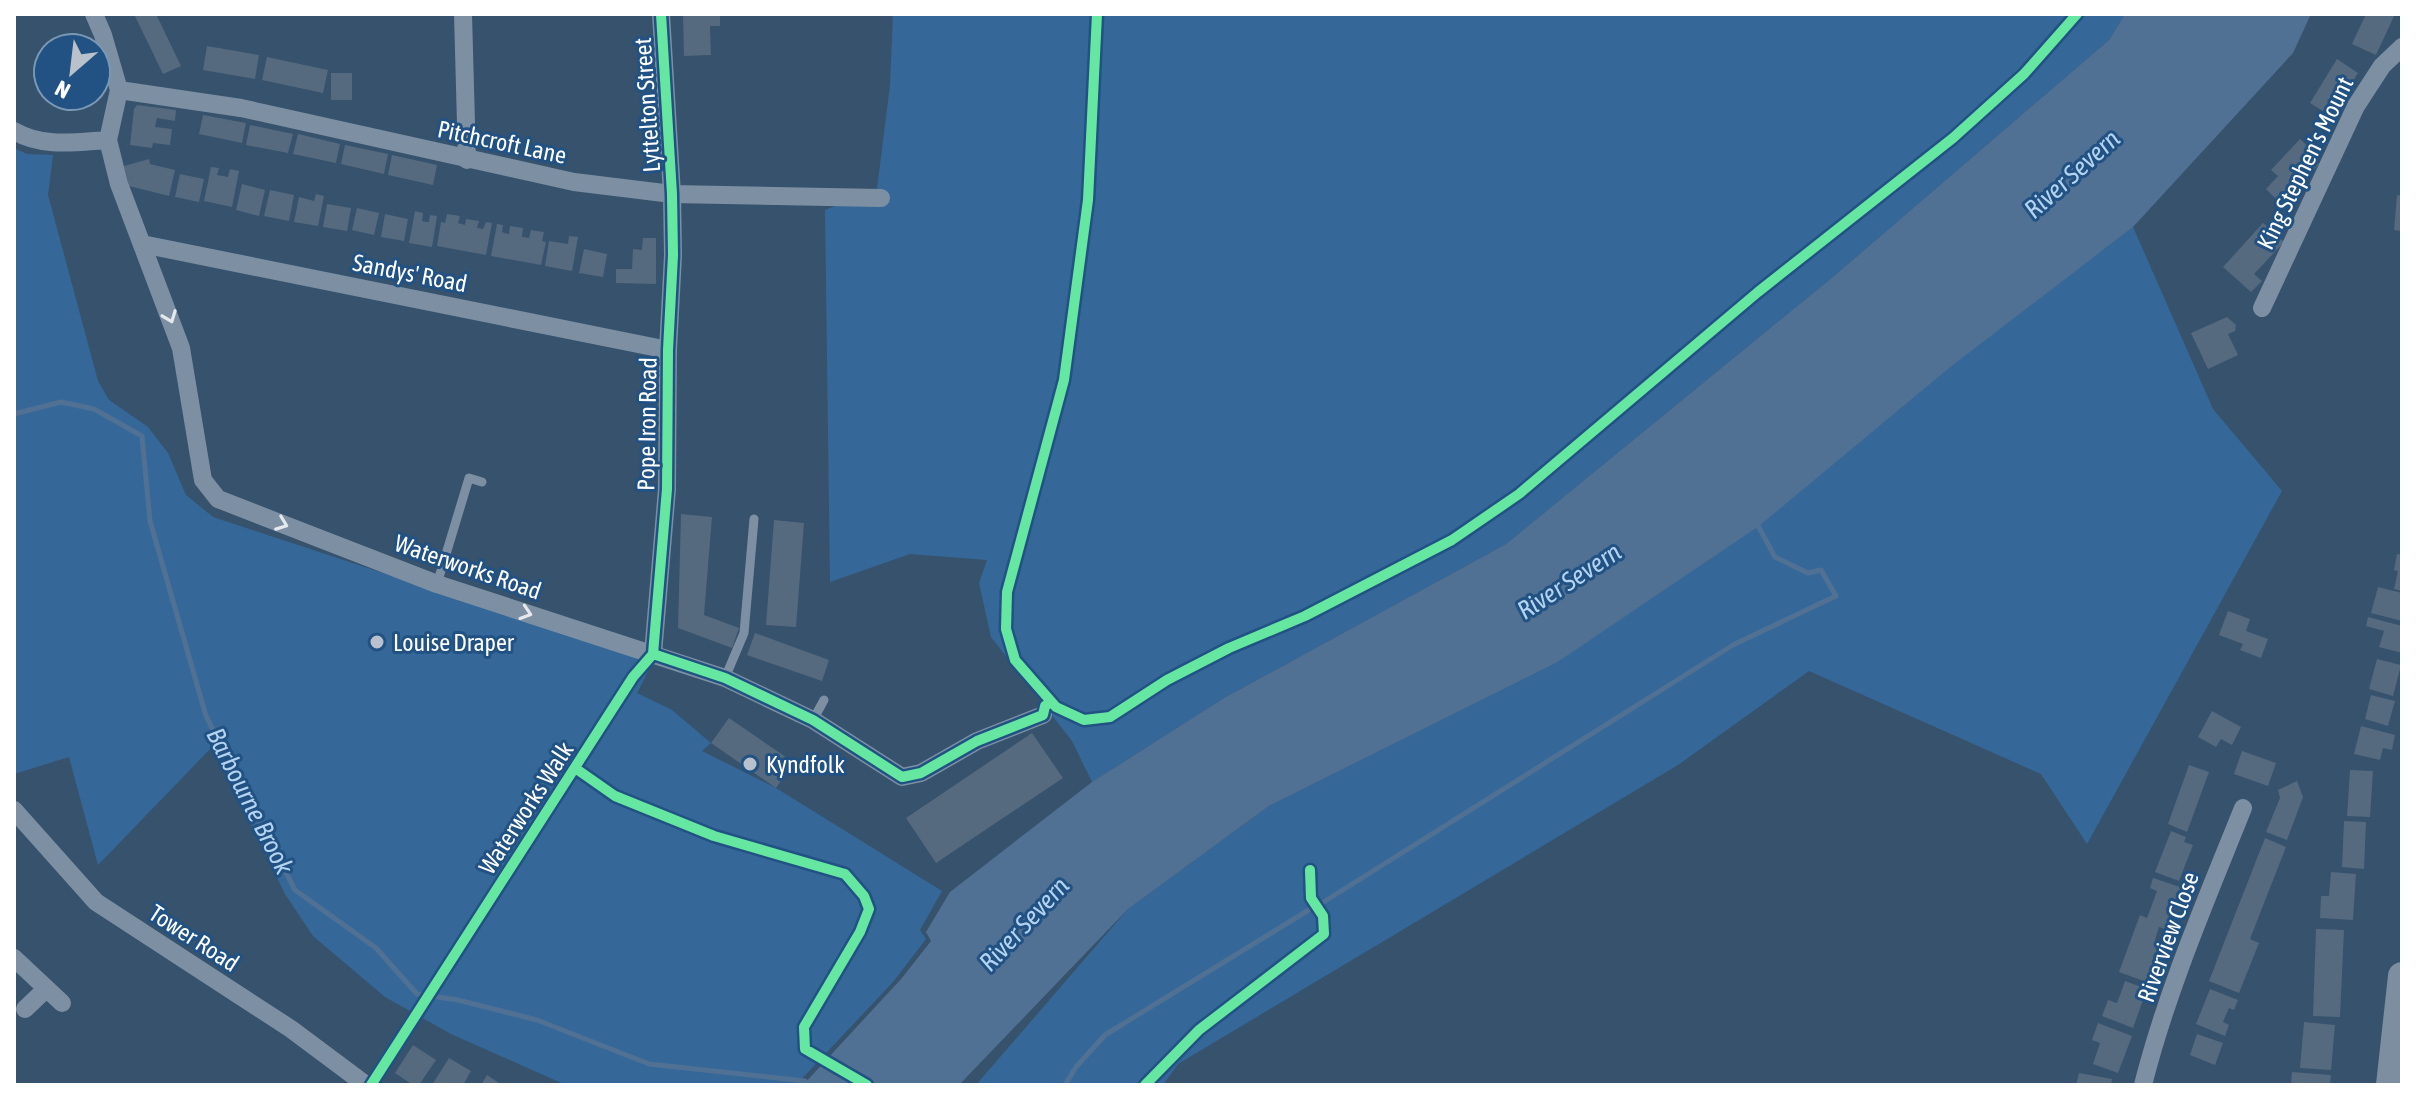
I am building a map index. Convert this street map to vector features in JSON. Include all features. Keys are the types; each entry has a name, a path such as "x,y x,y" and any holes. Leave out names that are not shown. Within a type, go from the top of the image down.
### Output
{"main road":[{"path":"2390,1085 2402,976"}],"street":[{"path":"14,131 24,137 52,144 108,140 119,90 94,14"},
{"path":"463,14 467,160"},
{"name":"Lyttelton Street","path":"661,14 672,194"},
{"name":"King Stephen's Mount","path":"2262,308 2356,106 2382,66 2402,47"},
{"name":"Pitchcroft Lane","path":"119,90 241,108 574,182 672,194 881,198"},
{"name":"Waterworks Road","path":"108,140 119,184 181,348 203,480 218,499 437,584 725,678 813,720 902,777 921,773 977,741 1043,715"},
{"name":"Pope Iron Road","path":"653,654 667,489 672,194"},
{"name":"Sandys' Road","path":"142,244 668,350"},
{"name":"Riverview Close","path":"2143,1085 2150,1055 2192,935 2243,808"},
{"name":"Tower Road","path":"14,810 96,902 291,1029 366,1085"},
{"path":"14,958 62,1003"},
{"path":"25,1009 46,989"}],"lane":[{"path":"437,584 469,478 482,482"},
{"path":"725,678 744,633 754,519"},
{"path":"813,720 824,700"}],"shaded area":[{"path":"893,14 2125,14 2109,40 1834,276 1506,544 1224,698 1092,782 1072,741 991,637 979,583 987,560 910,554 830,582 825,210 877,189 890,85"},
{"path":"14,148 27,154 53,155 48,195 98,381 109,400 148,427 168,453 186,495 213,517 653,662 637,693 672,710 711,743 702,751 776,788 942,891 920,930 926,939 893,982 796,1085 566,1085 451,1034 385,997 313,936 285,894 213,746 98,865 69,757 14,774"},
{"path":"2133,227 2213,409 2282,491 2087,844 2041,774 1809,671 1678,765 1178,1064 1163,1085 976,1085 1128,909 1269,806 1556,663"}],"water":[{"name":"River Severn","path":"2125,14 2311,14 2293,53 2133,227 1949,368 1759,526 1556,663 1269,806 1128,909 959,1085 803,1085 902,978 931,941 926,932 950,892 1092,782 1224,698 1506,544 1834,276 2109,40"}],"building":[{"path":"134,14 156,14 181,66 163,74"},
{"path":"683,14 720,14 720,26 710,26 711,55 684,56"},
{"path":"2366,14 2395,14 2376,55 2352,44"},
{"path":"207,46 259,55 255,79 203,70"},
{"path":"267,57 328,70 323,93 262,80"},
{"path":"2337,59 2358,73 2331,116 2310,103"},
{"path":"331,73 352,73 352,100 331,100"},
{"path":"137,105 176,110 175,121 157,118 155,127 172,129 170,145 153,143 152,148 130,145"},
{"path":"203,115 246,123 242,143 199,134"},
{"path":"250,125 293,134 288,153 246,145"},
{"path":"298,134 340,144 336,163 293,154"},
{"path":"2300,139 2314,152 2310,155 2319,164 2281,204 2266,189 2278,176 2271,170"},
{"path":"345,145 388,154 384,174 341,164"},
{"path":"392,155 437,165 433,185 388,175"},
{"path":"149,159 150,164 175,170 169,196 129,186 124,166"},
{"path":"211,167 219,168 217,175 228,177 230,169 239,171 232,207 204,201"},
{"path":"180,174 204,179 199,202 175,197"},
{"path":"242,184 265,190 259,216 236,210"},
{"path":"270,190 294,195 289,221 264,216"},
{"path":"316,194 324,196 318,226 294,222 299,197 314,201"},
{"path":"2397,195 2402,196 2402,231 2394,230"},
{"path":"327,204 351,208 347,231 323,227"},
{"path":"357,208 379,213 374,235 352,230"},
{"path":"415,211 423,213 422,221 426,222 429,222 430,215 437,216 432,247 409,243"},
{"path":"385,214 408,219 404,241 381,237"},
{"path":"447,214 460,216 458,223 465,225 466,219 479,221 477,228 483,229 486,222 492,223 486,255 437,246 441,222 445,223"},
{"path":"2263,223 2284,242 2254,274 2262,281 2251,292 2223,267"},
{"path":"497,224 503,225 502,232 509,234 510,226 523,228 522,237 529,238 531,230 544,232 542,241 546,242 541,265 491,256"},
{"path":"569,236 578,237 572,271 545,266 549,241 568,244"},
{"path":"643,238 656,238 656,284 616,283 616,269 632,269 633,249 642,250"},
{"path":"584,249 607,254 603,277 579,273"},
{"path":"2227,317 2236,325 2235,331 2228,334 2238,355 2208,369 2191,333"},
{"path":"681,514 712,517 704,615 739,628 732,648 678,628"},
{"path":"774,520 804,523 796,627 766,625"},
{"path":"2397,554 2402,555 2402,591 2394,589 2398,571 2394,570"},
{"path":"2378,587 2402,593 2402,621 2371,613"},
{"path":"2228,611 2250,619 2246,631 2268,639 2261,658 2240,650 2243,644 2219,635"},
{"path":"2368,617 2402,626 2402,653 2379,647 2384,631 2366,626"},
{"path":"755,633 829,660 822,681 747,655"},
{"path":"2377,659 2401,665 2393,696 2369,689"},
{"path":"2371,695 2395,701 2388,726 2365,719"},
{"path":"2212,711 2241,727 2232,745 2221,739 2216,747 2198,737"},
{"path":"729,718 793,762 776,788 711,743"},
{"path":"2361,726 2395,735 2392,750 2383,748 2380,760 2354,754"},
{"path":"1032,733 1063,778 936,863 906,818"},
{"path":"2242,751 2276,763 2268,786 2234,774"},
{"path":"2189,765 2209,772 2187,832 2168,824"},
{"path":"2350,770 2373,771 2370,817 2347,816"},
{"path":"2297,781 2303,797 2287,840 2266,832 2280,798 2278,790"},
{"path":"2344,821 2366,822 2364,869 2342,867"},
{"path":"2171,831 2186,837 2184,842 2193,845 2179,881 2155,872"},
{"path":"2265,838 2286,847 2250,939 2259,943 2239,993 2209,981"},
{"path":"2331,872 2356,874 2353,920 2320,918 2321,896 2329,896"},
{"path":"2153,878 2183,888 2167,930 2159,927 2155,940 2163,943 2149,983 2119,972 2140,915 2147,918 2157,891 2150,888"},
{"path":"2316,929 2344,930 2340,1017 2313,1016"},
{"path":"2125,981 2147,989 2133,1028 2102,1016 2108,1000 2117,1003"},
{"path":"2210,989 2238,1000 2234,1010 2229,1008 2223,1022 2229,1025 2225,1036 2196,1024"},
{"path":"2304,1022 2335,1025 2331,1070 2300,1068"},
{"path":"2098,1023 2132,1036 2118,1073 2093,1064 2100,1043 2092,1040"},
{"path":"2197,1034 2223,1043 2215,1065 2190,1055"},
{"path":"413,1045 436,1060 419,1085 413,1085 395,1073"},
{"path":"449,1058 471,1071 463,1085 432,1085"},
{"path":"2292,1072 2331,1075 2330,1085 2291,1085"},
{"path":"2079,1073 2112,1079 2111,1085 2076,1085"},
{"path":"487,1075 502,1085 481,1085"}],"waterway":[{"name":"Barbourne Brook","path":"14,414 61,402 94,409 142,436 150,521 206,716 295,890 376,948 417,994 458,1000 537,1020 649,1064 805,1081 809,1085"},
{"path":"1322,903 1733,645 1836,596 1821,570 1808,573 1775,557 1756,522"},
{"path":"1065,1085 1076,1067 1105,1035 1312,908"}],"cycle path":[{"path":"653,654 667,489 668,350 673,255 661,14"},
{"path":"1097,14 1088,200 1064,380 1007,592 1006,629 1015,660 1056,707 1084,720 1110,717 1167,680 1229,648 1305,616 1452,540 1519,494 1758,292 1953,138 2024,74 2077,14"},
{"path":"653,654 725,678 813,720 902,777 921,773 977,741 1043,715 1045,706 1051,702"},
{"name":"Waterworks Walk","path":"371,1085 633,677 653,654"},
{"name":"Waterworks Walk","path":"575,768 615,796 714,836 845,874 864,896 869,909 860,932 804,1027 805,1049 867,1085"},
{"path":"1145,1085 1199,1030 1324,934 1323,916 1311,898 1310,870"}],"place":[{"name":"Louise Draper","path":"377,642"},
{"name":"Kyndfolk","path":"750,764"}]}
